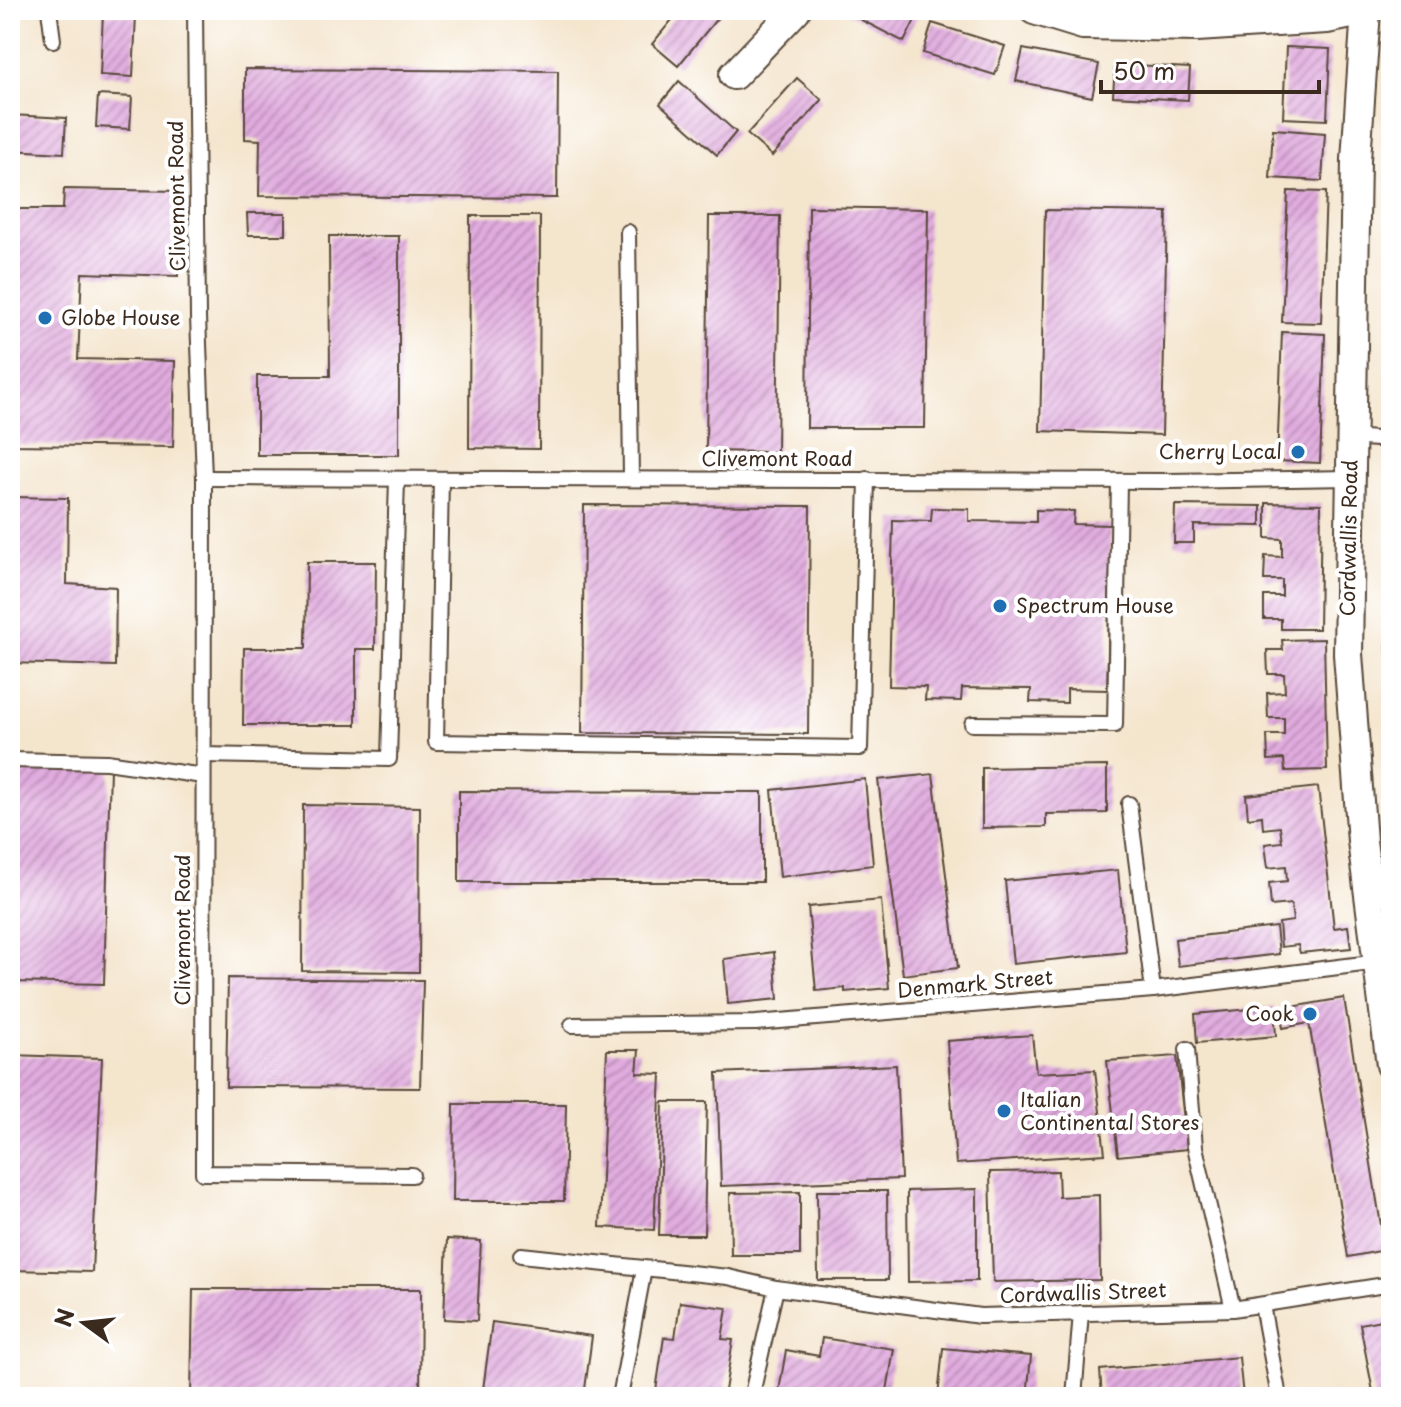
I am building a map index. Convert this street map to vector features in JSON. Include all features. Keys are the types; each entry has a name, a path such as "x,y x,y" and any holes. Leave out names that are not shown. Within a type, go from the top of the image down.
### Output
{"street":[{"path":"734,75 796,10"},
{"path":"1034,10 1083,25 1197,27 1327,19 1366,10"},
{"name":"Cordwallis Road","path":"1366,10 1356,160 1348,654 1362,841 1385,962 1391,1065"}],"lane":[{"path":"49,10 53,40"},
{"name":"Clivemont Road","path":"195,10 198,317 204,478 203,1173 412,1175"},
{"path":"628,232 631,478"},
{"path":"1350,437 1391,440"},
{"name":"Clivemont Road","path":"204,478 1119,481 1350,478"},
{"path":"203,755 389,759 397,479"},
{"path":"441,479 436,742 860,748 867,479"},
{"path":"972,724 1115,725 1119,481"},
{"path":"10,760 107,762 203,776"},
{"path":"1129,804 1153,990"},
{"name":"Denmark Street","path":"572,1025 756,1023 1153,990 1385,962"},
{"path":"1187,1049 1195,1147 1233,1309"},
{"name":"Cordwallis Street","path":"521,1255 728,1277 776,1288 980,1316 1233,1309 1391,1284"},
{"path":"620,1397 644,1269"},
{"path":"752,1394 776,1288"},
{"path":"1262,1305 1279,1397"},
{"path":"1074,1397 1081,1313"}],"building":[{"path":"680,10 724,10 678,66 652,44"},
{"path":"842,10 906,10 917,16 904,42"},
{"path":"103,14 136,15 133,77 100,75"},
{"path":"932,23 1005,46 995,75 923,53"},
{"path":"1286,47 1330,49 1327,120 1283,118"},
{"path":"1023,49 1099,64 1092,97 1016,81"},
{"path":"1115,64 1190,68 1188,100 1113,96"},
{"path":"245,69 558,71 557,198 259,196 260,140 245,139"},
{"path":"797,78 822,100 772,156 747,134"},
{"path":"679,81 736,132 717,155 660,104"},
{"path":"98,95 132,97 130,129 96,127"},
{"path":"10,115 66,118 64,153 10,150"},
{"path":"1273,129 1325,133 1322,181 1270,178"},
{"name":"Globe House","path":"64,189 180,191 178,276 82,273 78,359 175,361 173,447 10,445 10,209 63,209"},
{"path":"1288,191 1326,192 1321,323 1282,322"},
{"path":"809,207 928,209 925,428 807,428"},
{"path":"1045,210 1167,212 1162,435 1040,431"},
{"path":"247,213 286,213 286,235 248,235"},
{"path":"470,216 540,216 539,449 469,448"},
{"path":"709,216 780,216 777,452 706,451"},
{"path":"329,236 399,236 399,455 257,455 257,376 330,376"},
{"path":"1282,332 1325,334 1320,463 1277,461"},
{"path":"10,497 68,498 67,584 116,587 115,666 10,663"},
{"path":"1266,503 1321,504 1319,629 1281,629 1281,619 1264,619 1264,596 1282,596 1282,580 1264,580 1265,556 1282,557 1282,539 1266,538"},
{"path":"584,505 810,506 808,734 582,733"},
{"path":"1175,505 1261,506 1261,526 1194,525 1194,543 1174,543"},
{"name":"Spectrum House","path":"932,508 969,509 969,521 1036,522 1036,510 1074,511 1073,524 1111,525 1107,690 1067,689 1067,703 1030,702 1031,689 962,688 961,701 925,700 926,687 889,686 893,520 931,521"},
{"path":"307,562 376,562 375,649 356,649 356,725 243,725 244,648 306,648"},
{"path":"1388,593 1391,593 1391,614 1388,614"},
{"path":"1386,627 1391,627 1391,657 1387,657"},
{"path":"1324,639 1327,770 1285,771 1284,759 1268,760 1267,735 1284,735 1284,718 1268,718 1267,693 1285,692 1284,674 1268,674 1267,650 1283,650 1282,640"},
{"path":"10,766 110,768 104,984 10,982"},
{"path":"1107,766 1107,813 1046,814 1046,827 982,828 982,768"},
{"path":"933,774 958,968 903,975 878,780"},
{"path":"865,779 873,865 780,877 772,790"},
{"path":"1318,787 1334,928 1348,926 1351,948 1300,953 1298,945 1281,947 1279,923 1293,921 1291,904 1271,906 1269,883 1287,881 1286,866 1268,868 1265,844 1282,842 1280,827 1263,829 1262,816 1248,818 1246,795"},
{"path":"459,791 762,792 762,882 459,882"},
{"path":"303,805 420,807 419,972 302,971"},
{"path":"1118,870 1126,952 1013,964 1005,881"},
{"path":"881,900 889,988 816,991 808,907"},
{"path":"1276,927 1279,954 1178,966 1175,939"},
{"path":"774,952 778,999 728,1004 724,959"},
{"path":"228,978 423,980 420,1088 226,1087"},
{"path":"1344,998 1385,1250 1348,1257 1309,1023 1283,1028 1280,1009"},
{"path":"1274,1007 1276,1036 1197,1043 1195,1014"},
{"path":"1032,1035 1036,1073 1095,1070 1105,1154 956,1164 947,1041"},
{"path":"607,1050 639,1050 637,1073 661,1074 654,1230 600,1227"},
{"path":"10,1055 102,1058 92,1272 10,1270"},
{"path":"1177,1056 1187,1149 1118,1156 1107,1061"},
{"path":"896,1065 901,1179 721,1186 717,1073"},
{"path":"663,1102 707,1102 704,1235 659,1235"},
{"path":"454,1104 566,1104 564,1201 453,1201"},
{"path":"1058,1171 1059,1197 1099,1195 1100,1280 993,1282 990,1172"},
{"path":"977,1189 977,1281 908,1282 907,1191"},
{"path":"817,1191 887,1191 888,1280 818,1280"},
{"path":"800,1192 800,1255 731,1255 730,1193"},
{"path":"447,1239 481,1241 477,1321 444,1319"},
{"path":"193,1289 421,1289 420,1397 191,1396"},
{"path":"680,1302 727,1308 722,1339 733,1340 724,1397 655,1397 664,1337 675,1338"},
{"path":"1391,1318 1391,1397 1374,1397 1360,1324"},
{"path":"492,1322 592,1336 584,1397 482,1397"},
{"path":"822,1338 894,1349 886,1397 778,1397 786,1350 819,1356"},
{"path":"943,1348 1031,1356 1027,1397 938,1397"},
{"path":"1239,1357 1243,1397 1102,1397 1100,1370"}],"railway":[{"path":"10,1395 16,1397"}],"place":[{"name":"Globe House","path":"45,318"},
{"name":"Cherry Local","path":"1298,452"},
{"name":"Spectrum House","path":"1000,606"},
{"name":"Cook","path":"1310,1014"},
{"name":"Italian Continental Stores","path":"1004,1111"}]}
